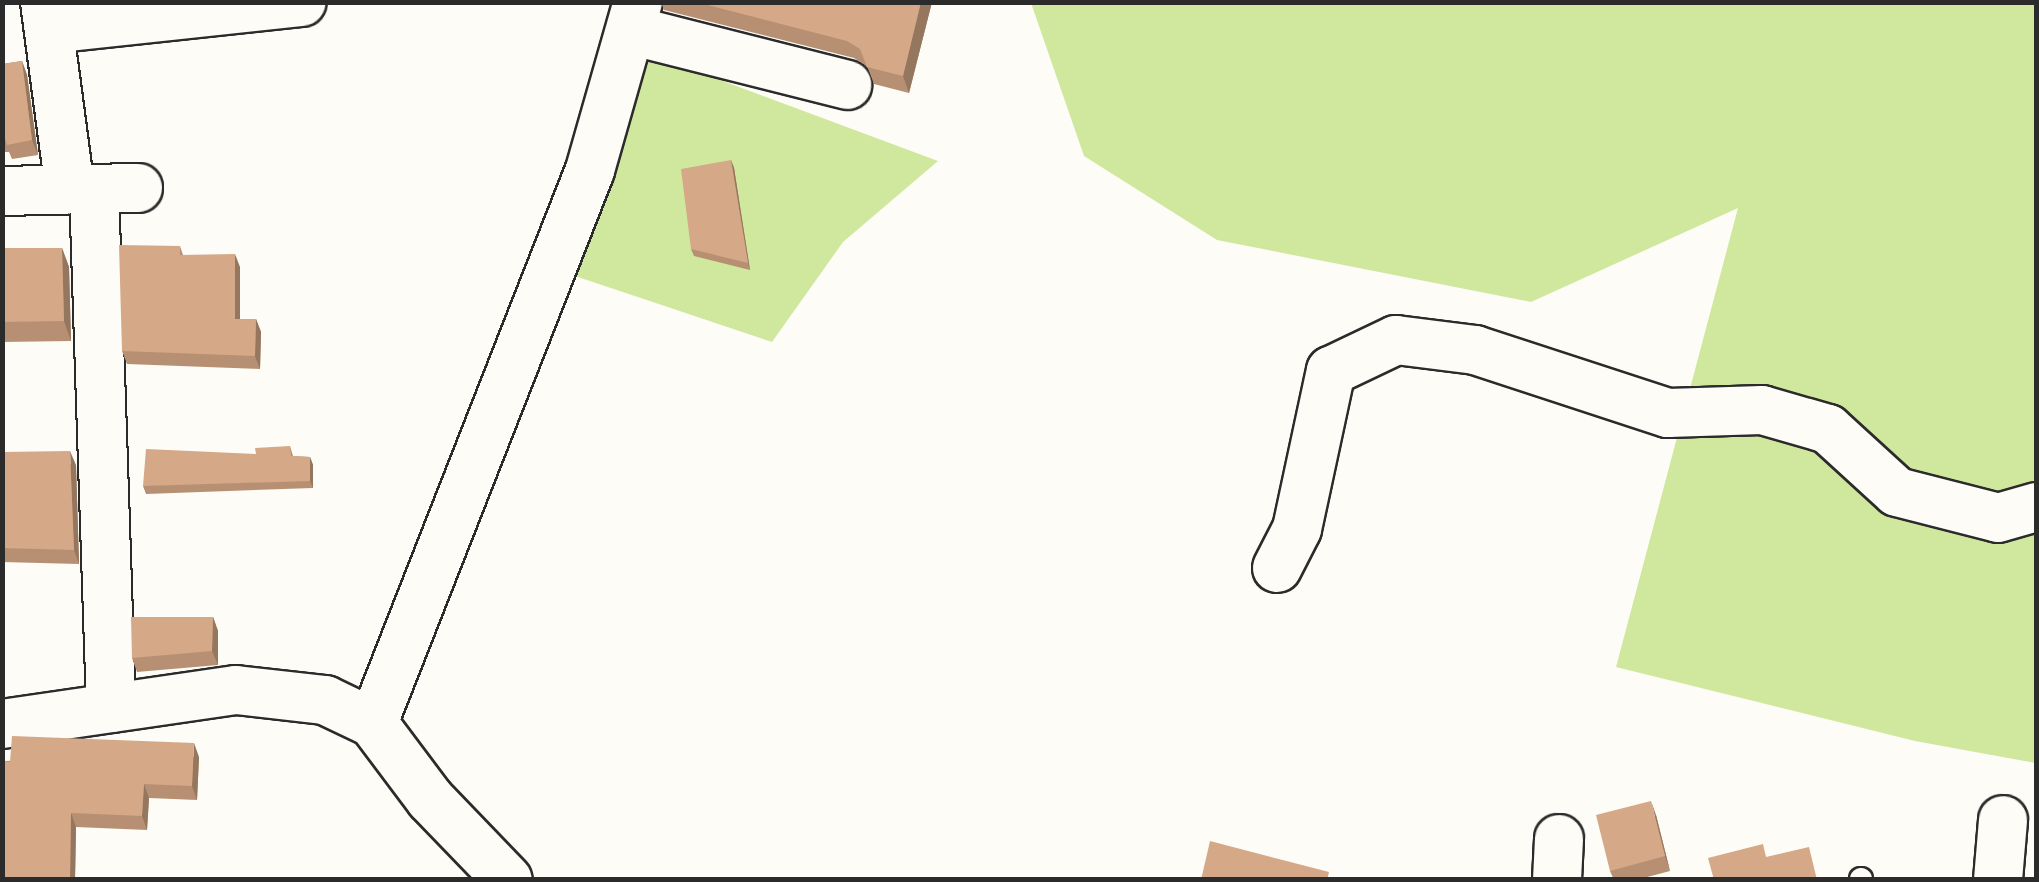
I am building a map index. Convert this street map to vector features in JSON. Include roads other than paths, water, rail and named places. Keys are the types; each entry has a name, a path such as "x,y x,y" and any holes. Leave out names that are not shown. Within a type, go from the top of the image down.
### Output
{"street":[{"path":"111,708 101,189 47,16 302,2"},
{"path":"373,723 590,170 636,17 846,85"},
{"path":"2,191 101,189"},
{"path":"1277,568 1297,529 1331,372 1396,340 1475,350 1668,413 1762,410 1828,428 1897,492 1998,518 2036,507"},
{"path":"2,724 236,690 288,692 325,700 373,723 430,799 508,880"},
{"path":"1998,880 2003,820"}]}
